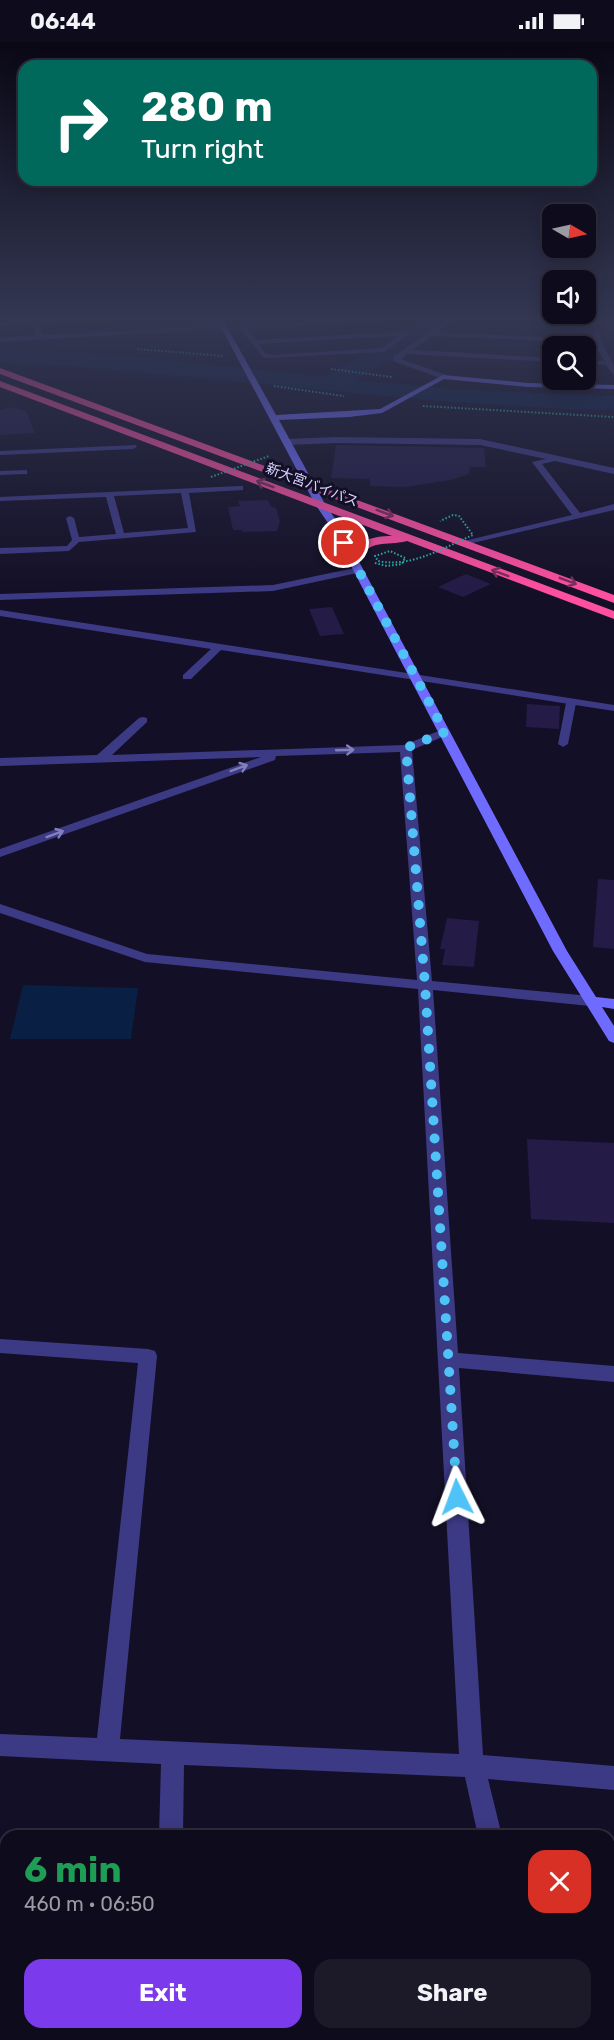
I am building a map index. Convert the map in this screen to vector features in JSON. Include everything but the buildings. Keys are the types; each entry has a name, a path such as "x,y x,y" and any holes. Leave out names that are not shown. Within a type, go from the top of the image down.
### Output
{"highway":[{"name":"新大宮バイパス","path":"67,409 614,615"},
{"name":"新大宮バイパス","path":"103,409 614,598"},
{"path":"355,565 357,549 378,540 399,539 419,542"}],"street":[{"path":"269,409 320,504 335,526 560,951 614,1038"},
{"path":"274,418 365,414 386,409"},
{"path":"287,442 336,440 480,442 614,471"},
{"path":"563,460 536,462 578,516"},
{"path":"467,543 614,507"},
{"path":"0,613 614,708"},
{"path":"187,677 219,647"},
{"path":"100,759 143,720"},
{"path":"0,762 406,748 445,732"},
{"path":"406,748 425,985 450,1360 470,1750 489,1830"},
{"path":"0,853 286,751"},
{"path":"0,908 146,958 614,1004"},
{"path":"0,1346 148,1356 107,1750"},
{"path":"450,1360 614,1374"},
{"path":"0,1745 474,1766 614,1778"},
{"path":"171,1830 173,1753"}],"lane":[{"path":"0,453 133,447"},
{"path":"0,473 24,472"},
{"path":"0,499 240,488"},
{"path":"0,551 69,548 76,540 193,530 185,491"},
{"path":"109,495 121,536"},
{"path":"70,518 76,540"},
{"path":"0,597 273,588 355,565"},
{"path":"563,744 571,702"}],"path":[{"path":"503,409 614,417"},
{"path":"211,477 270,456"},
{"path":"405,558 401,553 391,551 380,552 375,556 378,561 389,564 411,560 473,535 459,516 453,515 440,521"}],"water":[{"path":"23,985 138,988 131,1039 10,1039"}],"route":[{"path":"344,543 445,732 406,748 425,985 457,1497"}]}
